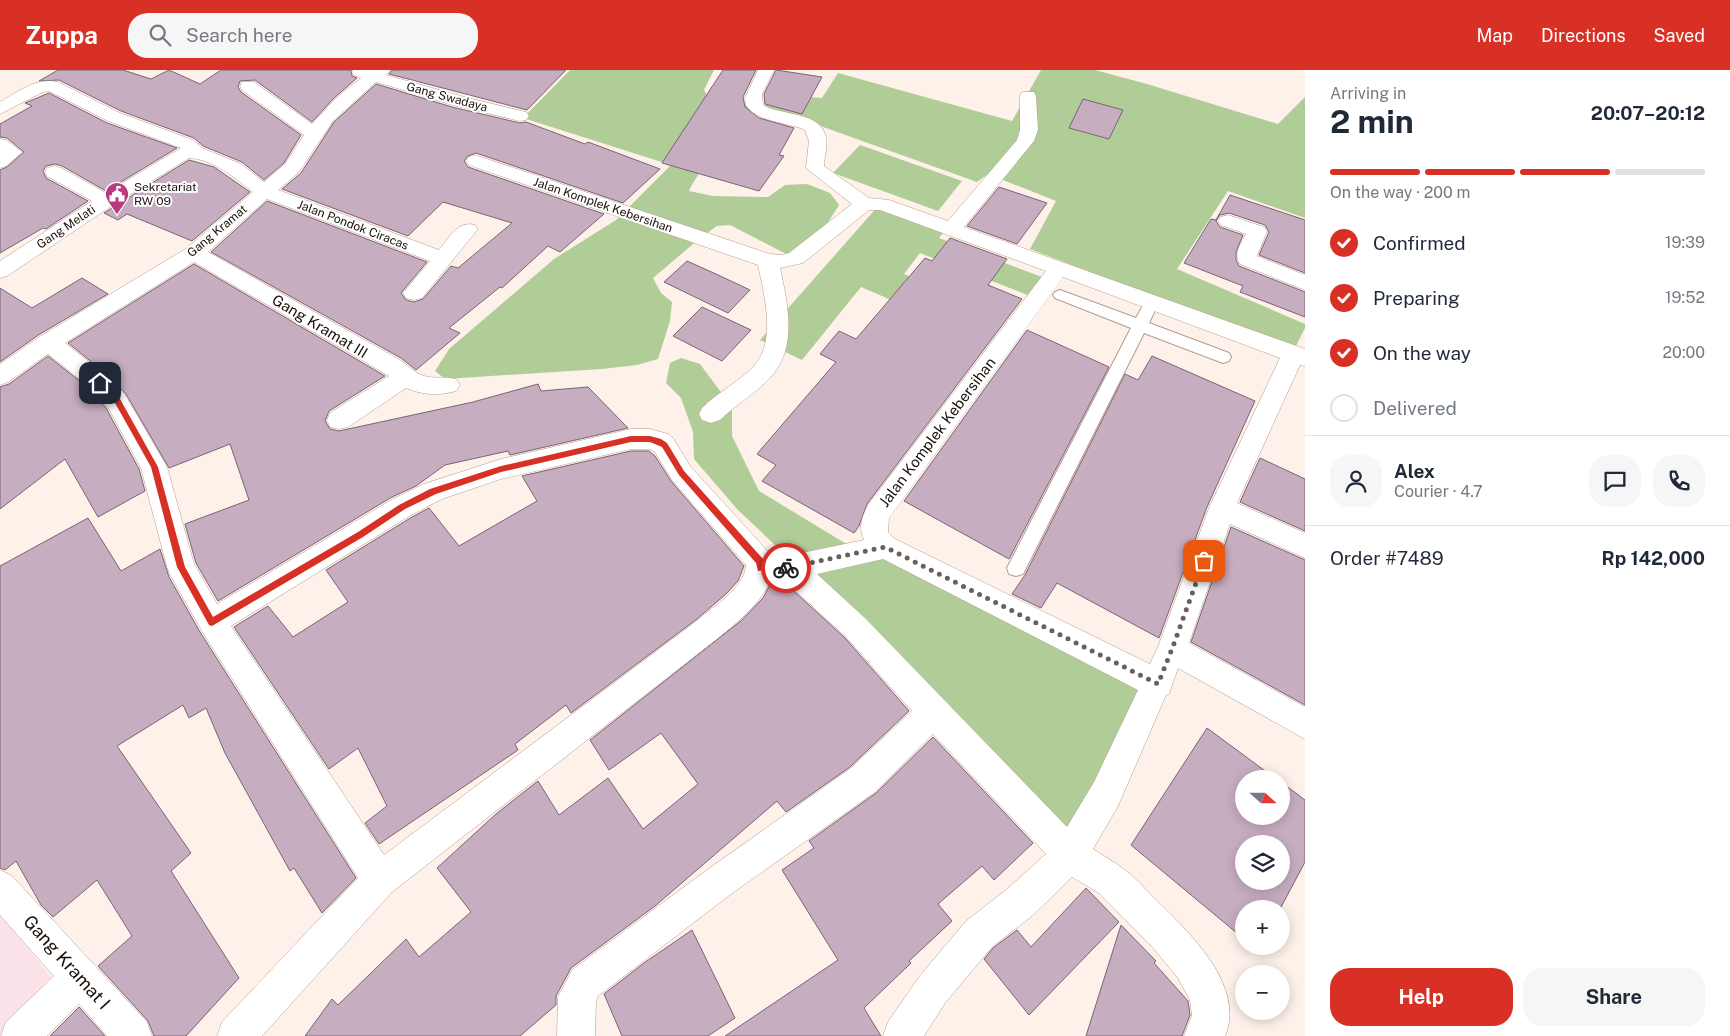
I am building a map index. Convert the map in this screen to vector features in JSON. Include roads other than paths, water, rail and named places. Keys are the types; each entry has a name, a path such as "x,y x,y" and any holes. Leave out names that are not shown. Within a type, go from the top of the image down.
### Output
{"street":[{"name":"Gang Swadaya","path":"352,70 378,73 451,99 520,116"},
{"path":"766,70 754,93 754,105 762,111 800,121 812,127 818,141 815,168 865,204 882,204 1299,356 1222,508 1158,684 1106,794 1070,855 1019,903 979,934 932,990 902,1036"},
{"name":"Gang Kramat","path":"0,376 49,342 194,253 296,164 314,134 343,101 378,73"},
{"path":"0,109 40,87 52,86 114,117 187,144 195,152 234,168 263,191"},
{"path":"248,86 314,134"},
{"path":"952,229 1025,141 1029,130 1028,96"},
{"path":"0,144 14,152 0,162"},
{"name":"Gang Melati","path":"0,272 106,201 184,154 195,152"},
{"name":"Jalan Komplek Kebersihan","path":"474,161 768,261 783,262 796,258 845,217 865,204"},
{"path":"54,172 106,201"},
{"name":"Jalan Pondok Ciracas","path":"263,191 444,259"},
{"path":"1228,221 1257,232 1247,252 1247,259 1305,283"},
{"path":"414,293 468,228"},
{"name":"Gang Kramat III","path":"194,253 405,375 417,384 430,386 448,385"},
{"path":"711,414 764,371 774,354 777,309 773,277 768,261"},
{"name":"Jalan Komplek Kebersihan","path":"885,547 879,544 875,535 873,523 877,513 1059,268"},
{"path":"49,342 100,383 118,401 154,467 181,567 212,622 380,880"},
{"path":"339,420 392,386 405,375"},
{"path":"212,622 402,507 433,491 501,469 631,439 659,441 664,445 681,473 760,561 775,568 856,628 933,712 1070,855 1111,881 1168,937 1191,965 1209,996 1211,1015 1208,1030 1203,1036"},
{"path":"1222,508 1305,546"},
{"path":"236,1036 380,880 708,629 740,602 755,583 775,568 885,547 1158,684"},
{"path":"1172,649 1305,724"},
{"path":"576,1036 577,997 585,983 719,882 864,780 933,712"},
{"name":"Gang Kramat I","path":"0,888 134,1036"},
{"path":"20,1036 80,978"}],"lane":[{"path":"1060,295 1223,357"},
{"path":"1016,568 1152,302"}],"place":[{"name":"Sekretariat RW 09","path":"117,215"}]}
